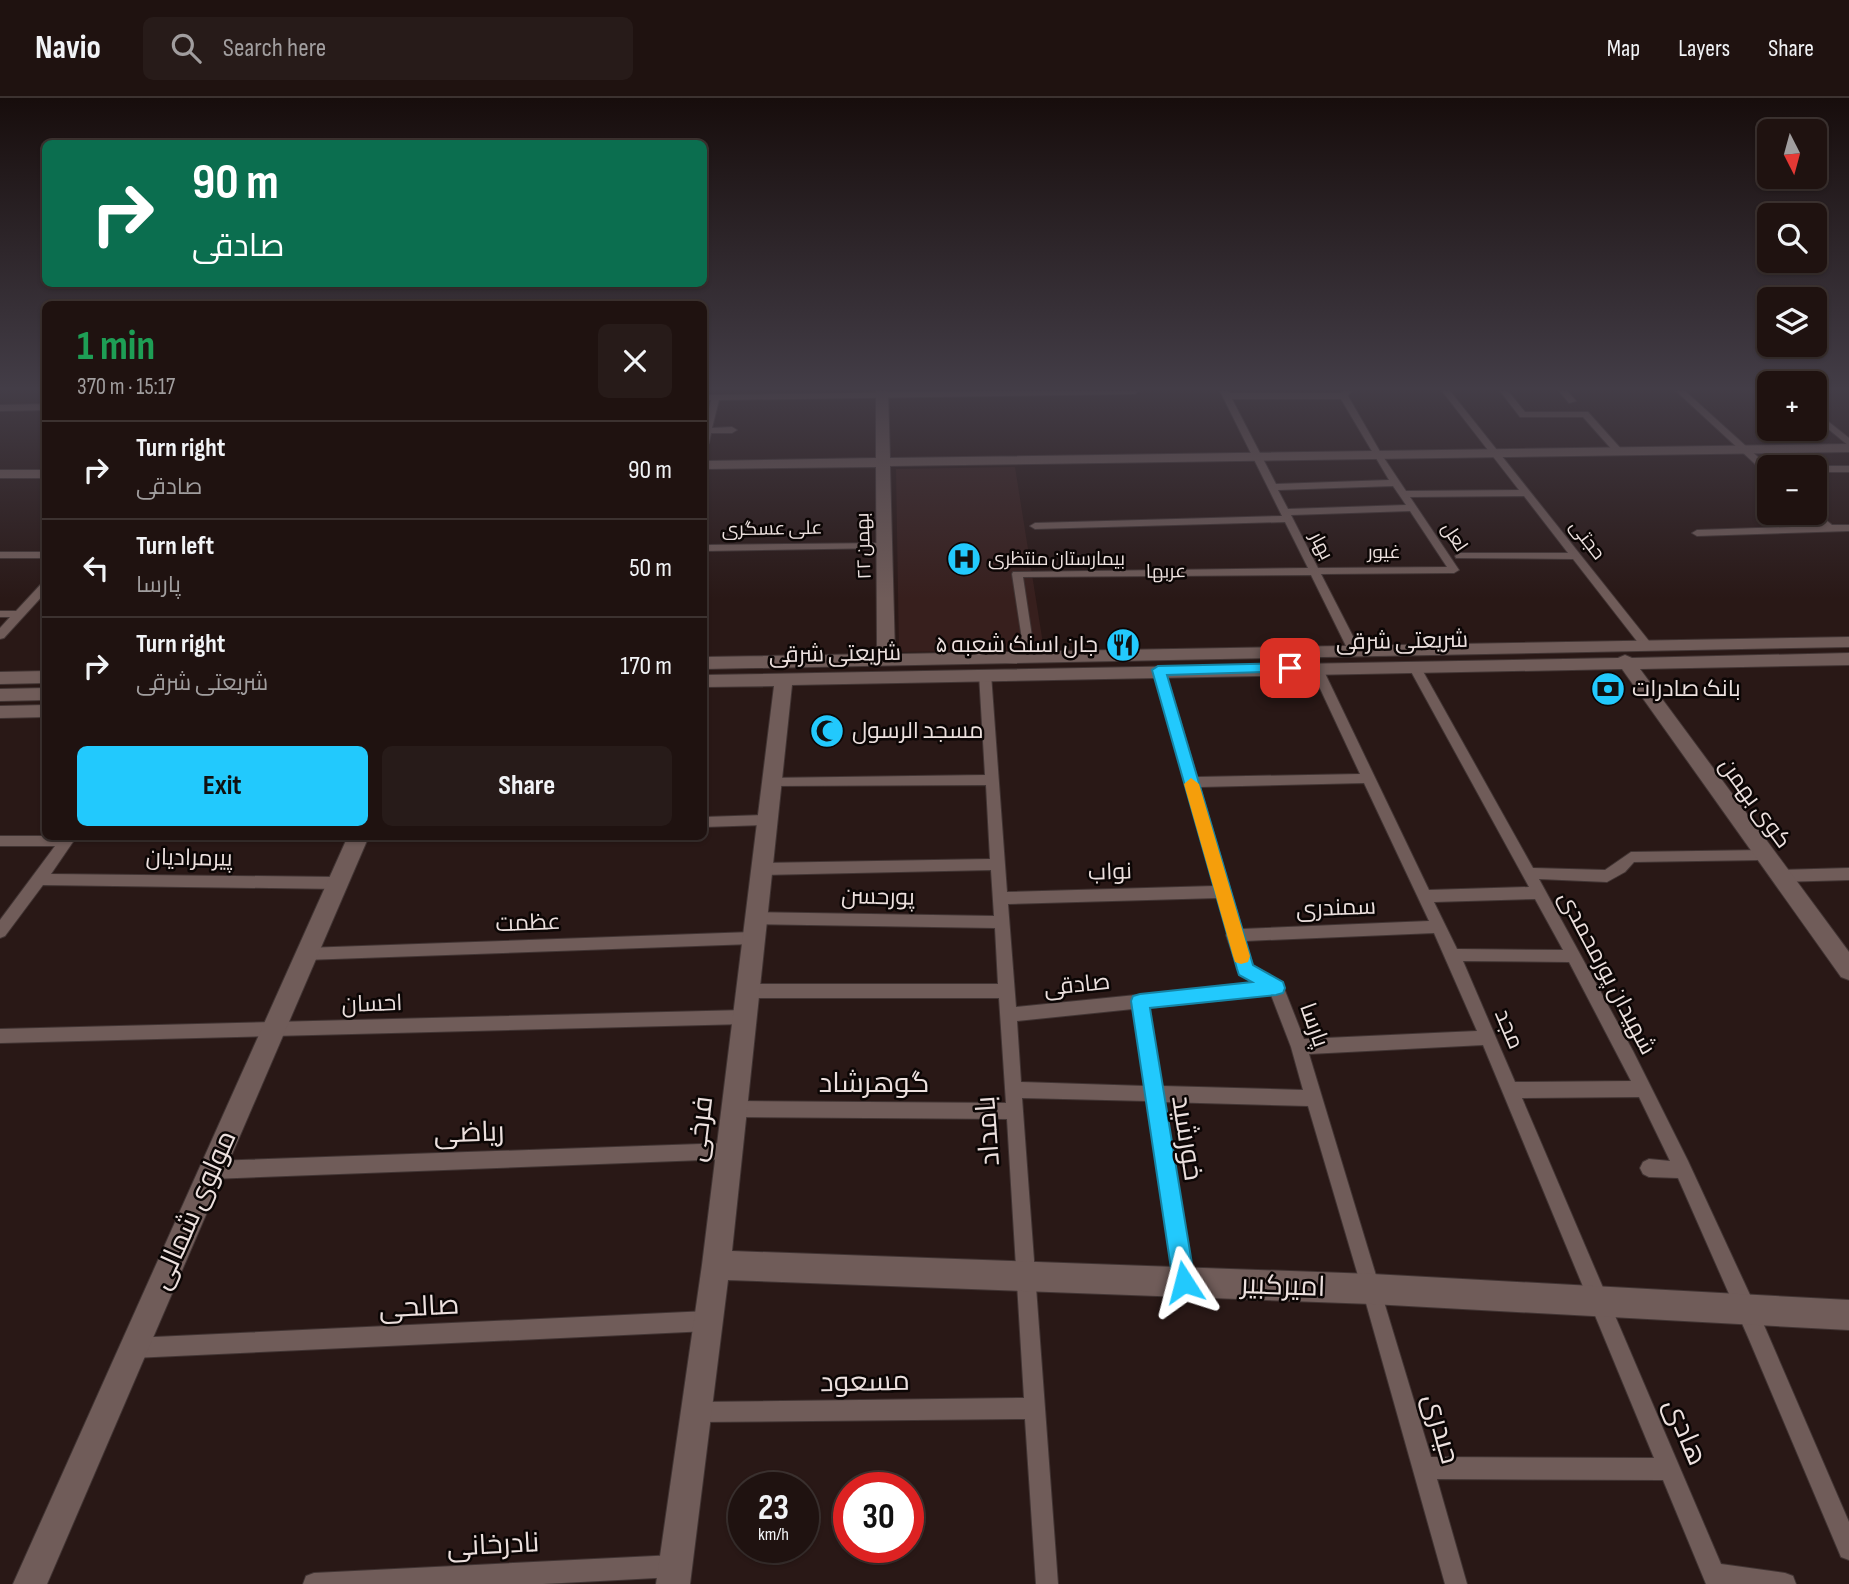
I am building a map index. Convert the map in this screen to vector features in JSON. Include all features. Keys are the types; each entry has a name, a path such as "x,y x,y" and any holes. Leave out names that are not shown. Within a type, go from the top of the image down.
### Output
{"street":[{"path":"707,466 1047,460"},
{"name":"بهار","path":"1259,460 1354,650"},
{"name":"لعل","path":"1381,460 1454,570"},
{"name":"حجتی","path":"1503,460 1647,646"},
{"name":"۲۲ بهمن","path":"881,463 886,658"},
{"path":"1827,469 1849,469"},
{"path":"0,474 42,474"},
{"path":"1272,487 1396,483"},
{"path":"1404,494 1528,492"},
{"path":"1035,526 1413,508"},
{"path":"1826,525 1829,528"},
{"path":"1697,533 1849,528"},
{"name":"علی عسگری","path":"707,548 884,545"},
{"path":"0,555 42,555"},
{"path":"1460,556 1577,556"},
{"name":"غیور","path":"1313,569 1454,570"},
{"name":"عربها","path":"1029,656 1017,575 1313,569"},
{"path":"0,635 42,589"},
{"path":"0,614 19,614"},
{"name":"شریعتی شرقی","path":"707,663 1849,642"},
{"name":"شریعتی شرقی","path":"707,681 1158,670 1849,659"},
{"name":"کوی بهمن","path":"1625,662 1849,970"},
{"name":"شهیدان پورمحمدی","path":"1414,666 1574,956 1643,1089 1747,1309 1847,1540"},
{"name":"مجد","path":"1316,667 1452,955 1600,1301"},
{"name":"پارسا","path":"1158,670 1234,935 1246,969 1276,988 1299,1048 1372,1289"},
{"name":"بامداد","path":"985,674 1047,1584"},
{"path":"0,678 42,677"},
{"name":"فرخی","path":"674,1575 716,1265 783,680"},
{"path":"0,695 42,694"},
{"path":"0,712 42,711"},
{"path":"1191,782 1370,778"},
{"path":"771,781 992,780"},
{"path":"707,822 766,820"},
{"path":"0,841 42,840"},
{"path":"0,932 67,840"},
{"name":"مولوی شمالی","path":"30,1584 357,840"},
{"path":"1527,873 1607,876 1632,857 1763,855"},
{"path":"760,869 997,864"},
{"path":"1779,876 1849,874"},
{"name":"پیرمرادیان","path":"38,879 338,883"},
{"name":"نواب","path":"999,898 1222,892"},
{"path":"1425,896 1538,892"},
{"name":"پورحسن","path":"753,928 1001,922"},
{"name":"سمندری","path":"1234,935 1439,927"},
{"name":"عظمت","path":"306,954 753,928"},
{"path":"1452,955 1574,956"},
{"name":"صادقی","path":"1007,1015 1276,988"},
{"name":"احسان","path":"0,1037 272,1030 1005,991"},
{"name":"خورشید","path":"1140,1001 1184,1282"},
{"path":"1299,1048 1488,1038"},
{"path":"1510,1090 1643,1089"},
{"path":"1012,1090 1314,1098"},
{"name":"گوهرشاد","path":"734,1109 1013,1111"},
{"name":"ریاضی","path":"211,1170 729,1151"},
{"path":"1649,1168 1682,1170"},
{"name":"امیرکبیر","path":"716,1265 1372,1289 1849,1315"},
{"name":"حیدری","path":"1372,1289 1456,1584"},
{"name":"هادی","path":"1600,1301 1716,1579"},
{"name":"صالحی","path":"133,1348 708,1321"},
{"name":"مسعود","path":"696,1412 1035,1408"},
{"path":"1423,1468 1670,1469"},
{"name":"نادرخانی","path":"314,1584 674,1575"},
{"path":"1716,1579 1785,1584"}],"shaded area":[{"name":"بیمارستان منتظری","path":"1015,467 1044,650 899,652 896,469"}],"slow traffic":[{"path":"1191,784 1241,956"}],"place":[{"name":"بیمارستان منتظری","path":"964,559"},
{"name":"جان اسنک شعبه ۵","path":"1123,645"},
{"name":"بانک صادرات","path":"1608,689"},
{"name":"مسجد الرسول","path":"827,731"}],"route":[{"path":"1184,1282 1140,1001 1276,988 1246,969 1158,670 1290,668"}]}
